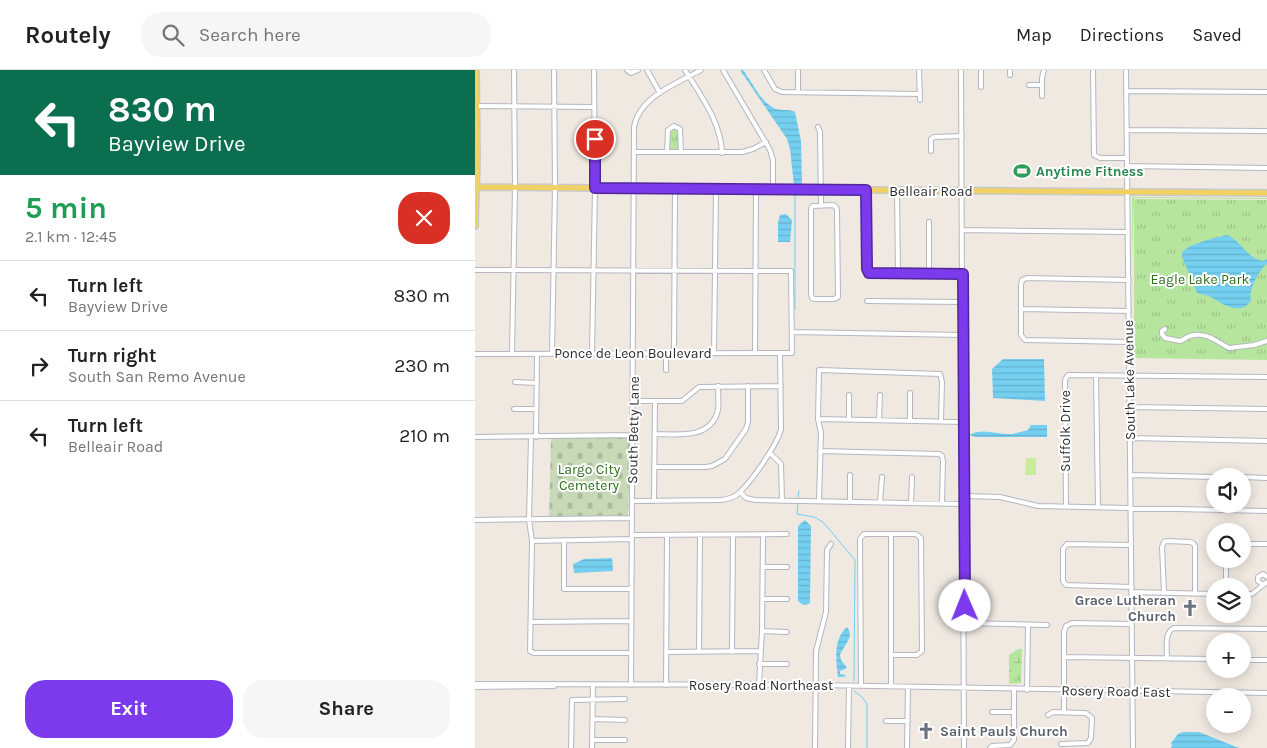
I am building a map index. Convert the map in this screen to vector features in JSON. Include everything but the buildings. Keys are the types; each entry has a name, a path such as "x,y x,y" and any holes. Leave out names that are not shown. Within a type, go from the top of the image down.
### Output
{"main road":[{"path":"475,226 476,70"},
{"name":"Belleair Road","path":"475,187 1267,194"}],"street":[{"path":"512,354 515,188 514,70"},
{"path":"552,354 555,188 554,70"},
{"path":"592,354 595,188 594,70"},
{"path":"627,70 631,74 638,70"},
{"path":"647,70 660,93"},
{"path":"685,70 716,124 722,152"},
{"name":"South Betty Lane","path":"631,685 634,127 638,112 645,103 701,70"},
{"path":"723,70 766,142 773,160 773,190"},
{"path":"764,70 778,91 919,94"},
{"path":"797,70 798,92"},
{"path":"919,70 919,100"},
{"path":"961,70 965,623 964,748"},
{"path":"981,70 981,87"},
{"path":"1042,96 1044,70"},
{"path":"1093,70 1094,155 1100,158 1127,158"},
{"name":"South Lake Avenue","path":"1126,70 1133,748"},
{"path":"1029,85 1042,85"},
{"path":"1126,91 1267,92"},
{"path":"475,106 594,107"},
{"path":"667,152 667,132 669,128 674,126 680,129 681,152"},
{"path":"818,127 820,132 821,205"},
{"path":"1127,130 1267,131"},
{"path":"931,151 931,140 934,137 962,136"},
{"path":"635,152 747,151 766,142"},
{"path":"1127,166 1267,168"},
{"path":"674,353 675,189"},
{"path":"715,353 716,189"},
{"path":"755,353 756,190"},
{"path":"866,190 867,269 869,273 963,274"},
{"path":"897,191 898,274"},
{"path":"821,205 835,206 837,210 838,295 834,299 815,299 811,294 810,210 812,206 821,205"},
{"path":"929,222 929,274"},
{"path":"963,230 1128,232"},
{"path":"475,270 791,271 792,332 963,335"},
{"path":"1129,280 1025,279 1021,285 1021,335 1023,339 1027,341 1129,342"},
{"path":"867,301 963,302"},
{"path":"1021,309 1129,311"},
{"path":"1165,329 1162,331 1165,338 1180,341 1190,336 1209,336 1229,348 1254,345 1267,341"},
{"name":"Ponce de Leon Boulevard","path":"475,354 792,353 792,332"},
{"path":"633,501 721,500 732,498 740,492 776,443 781,430 780,353"},
{"path":"537,354 536,409 529,520 532,541 530,651 535,654 631,653"},
{"path":"666,354 666,370"},
{"path":"819,500 821,433 818,419 819,370 940,374 942,382 941,421"},
{"name":"Suffolk Drive","path":"1066,507 1065,378 1070,374 1267,377"},
{"path":"1096,375 1097,507"},
{"path":"515,382 537,383"},
{"path":"655,434 689,434 705,429 714,418 717,410 718,386"},
{"path":"654,467 706,467 719,463 725,458 747,427 748,386"},
{"path":"633,401 682,401 697,388 781,386"},
{"path":"910,393 910,420"},
{"path":"849,394 849,420"},
{"path":"879,420 880,395"},
{"path":"654,501 655,401"},
{"path":"1130,407 1267,409"},
{"path":"514,409 536,409"},
{"path":"818,419 964,422"},
{"path":"475,437 632,435"},
{"path":"1130,438 1267,442"},
{"path":"820,451 939,454 942,456 943,461 942,503"},
{"path":"769,453 781,464 782,500"},
{"path":"850,475 850,501"},
{"path":"1131,475 1206,477"},
{"path":"881,477 881,502"},
{"path":"911,502 912,477"},
{"path":"1251,477 1267,478"},
{"path":"740,492 750,500 964,504"},
{"path":"964,496 1000,497 1038,506 1267,511"},
{"path":"475,520 633,518"},
{"path":"861,686 860,539 866,533 916,534 921,538 922,651 917,656 891,655"},
{"path":"759,685 763,599 763,534"},
{"path":"532,541 667,535 787,534"},
{"path":"891,534 891,687"},
{"path":"666,685 667,535"},
{"path":"699,651 700,535"},
{"path":"732,652 733,535"},
{"path":"564,540 564,590 631,590"},
{"path":"1164,592 1162,547 1164,542 1193,543 1195,546 1195,593"},
{"path":"815,748 817,645 826,612 827,550 831,544"},
{"path":"1131,545 1067,544 1063,550 1063,580 1066,584 1206,594"},
{"path":"1251,544 1267,544"},
{"path":"763,568 787,567"},
{"path":"1263,586 1257,577 1261,574 1267,577"},
{"path":"1251,594 1267,582"},
{"path":"763,599 787,599"},
{"path":"531,622 631,621"},
{"path":"965,623 1047,625"},
{"path":"1063,712 1064,632 1066,626 1072,623 1132,624"},
{"path":"1027,690 1028,624"},
{"path":"1167,658 1168,634 1174,628 1267,629"},
{"path":"762,631 787,632"},
{"path":"666,652 761,652"},
{"path":"1064,657 1206,659"},
{"path":"1251,660 1267,660"},
{"path":"759,664 787,664"},
{"name":"Rosery Road Northeast","path":"475,686 549,684 816,685 965,688"},
{"path":"592,748 593,685"},
{"path":"848,748 849,686"},
{"path":"907,748 908,687"},
{"name":"Rosery Road East","path":"965,688 1206,693"},
{"path":"990,748 992,746 1010,745 1014,740 1014,690"},
{"name":"Rosery Road East","path":"1251,693 1267,693"},
{"path":"571,748 572,700 625,699"},
{"path":"992,712 1014,712"},
{"path":"1048,715 1053,712 1086,713 1092,718 1091,738 1088,743 1061,744"},
{"path":"593,720 625,720"},
{"path":"886,721 908,722"},
{"path":"593,740 625,740"}],"green space":[{"path":"674,127 679,130 679,148 678,150 670,150 669,131"},
{"path":"1132,197 1267,199 1134,198 1132,267"},
{"name":"Eagle Lake Park","path":"1134,199 1267,200 1267,360 1134,358"},
{"name":"Largo City Cemetery","path":"630,436 628,516 549,518 551,438"},
{"path":"1026,458 1036,458 1036,475 1025,475"},
{"path":"1018,649 1022,649 1021,683 1012,684 1009,683 1009,655"}],"water":[{"path":"740,70 743,70 767,104 781,110 795,112 801,141 802,185 794,185 787,139"},
{"path":"786,214 792,220 790,242 778,242 780,215"},
{"path":"1227,235 1232,237 1257,260 1263,261 1267,259 1267,264 1258,275 1251,291 1251,300 1242,308 1224,305 1209,296 1197,293 1182,257 1182,252 1190,246"},
{"path":"1003,359 1044,359 1045,401 993,398 992,369"},
{"path":"1031,425 1047,425 1047,437 976,437 969,435 985,431 1012,434 1028,430"},
{"path":"805,520 811,526 810,603 805,605 798,601 798,526"},
{"path":"612,558 613,571 574,573 573,564 584,559"},
{"path":"847,627 850,634 849,638 840,655 847,668 840,671 840,674 846,675 838,677 837,644"},
{"path":"1183,732 1199,732 1239,748 1171,748 1171,743 1178,734"}],"waterway":[{"path":"795,194 795,309"},
{"path":"798,497 799,491"},
{"path":"798,502 797,514 814,517 823,522 855,560 854,681"},
{"path":"854,691 867,704 867,748"}],"place":[{"name":"Anytime Fitness","path":"1022,171"},
{"name":"Grace Lutheran Church","path":"1190,608"},
{"name":"Saint Pauls Church","path":"926,731"}],"route":[{"path":"595,139 595,188 866,190 867,271 869,273 963,274 965,606"}]}
